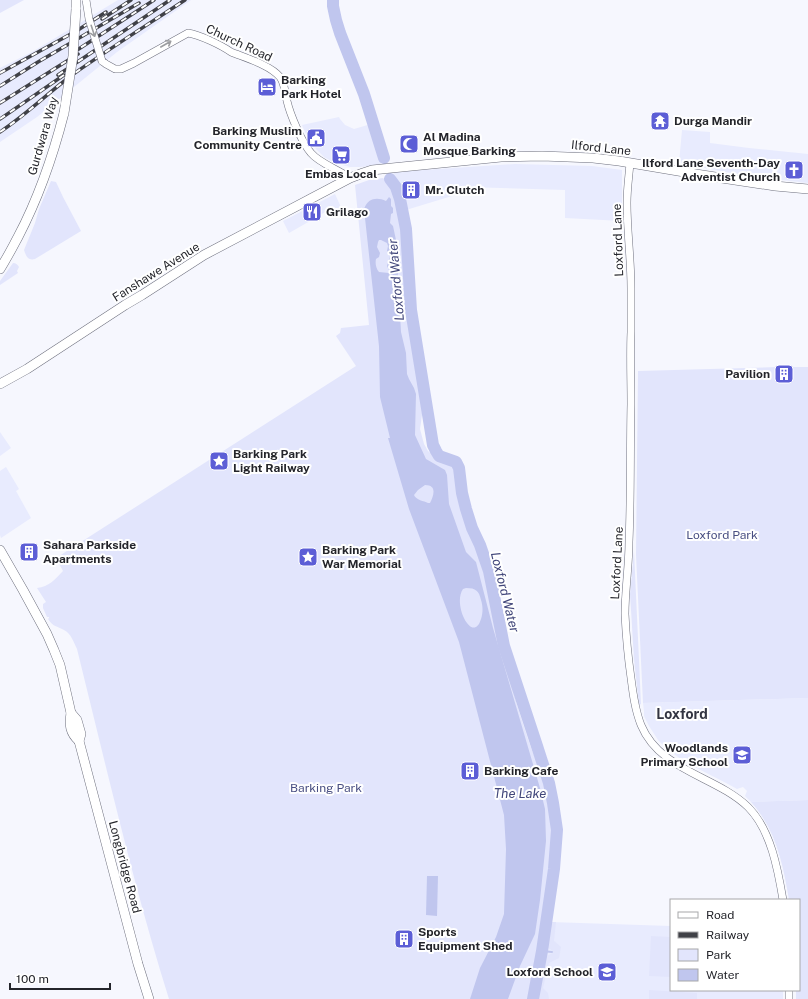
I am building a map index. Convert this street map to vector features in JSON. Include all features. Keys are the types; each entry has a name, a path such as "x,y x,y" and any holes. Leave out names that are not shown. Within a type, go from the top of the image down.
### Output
{"main road":[{"name":"Gurdwara Way","path":"0,269 22,230 38,195 64,113 73,56 76,4"},
{"name":"Ilford Lane","path":"350,178 372,170 486,158 542,156 593,158 775,186 808,189"},
{"name":"Fanshawe Avenue","path":"0,383 27,369 204,255 350,178"},
{"name":"Longbridge Road","path":"0,550 24,590 47,634 60,665 72,713 77,720 81,734 79,741 138,964 149,999"}],"street":[{"name":"Church Road","path":"86,0 89,19 102,61 113,68 119,69 134,63 188,33 201,37 270,69 280,78 284,86 287,101 295,124 311,153 350,178"},
{"name":"Loxford Lane","path":"630,163 627,203 631,287 630,541 625,613 628,658 636,711 642,728 652,743 669,760 738,799 753,813 760,823 770,847 777,868 783,899"}],"shaded area":[{"path":"118,0 191,0 117,52 37,117 0,142 0,68 32,52"},
{"path":"339,117 345,125 354,129 371,124 381,164 350,167 333,162 324,157 316,149 302,125"},
{"path":"682,130 710,132 710,143 808,154 808,183 747,176 679,163"},
{"path":"515,164 592,166 622,170 622,221 565,218 565,190 465,187 452,196 406,210 393,172"},
{"path":"335,194 340,205 342,216 331,217 330,209 289,233 283,221"},
{"path":"0,432 11,448 0,456"},
{"path":"6,467 19,489 16,491 31,518 1,538 0,471"},
{"name":"Woodlands Primary School","path":"808,698 808,800 751,802 745,796 747,791 743,787 737,789 685,762 667,749 658,740 649,726 644,716 643,703"},
{"name":"Loxford School","path":"550,922 670,926 670,991 783,991 783,999 538,999"}],"green space":[{"path":"0,0 24,0 0,13"},
{"name":"Barking Park","path":"383,178 391,186 398,205 403,238 408,316 415,349 423,408 420,429 424,444 428,451 434,456 442,460 449,461 456,465 458,469 458,496 468,529 482,562 497,633 517,705 551,800 555,827 554,840 541,949 532,999 169,999 132,869 77,649 69,633 53,625 48,619 49,617 47,617 43,608 43,604 46,602 37,588 48,584 63,571 56,558 356,366 336,336 340,333 341,328 369,325 355,185 369,180"},
{"path":"51,181 56,182 81,231 35,259 29,259 24,250"},
{"path":"13,263 17,264 19,267 17,271 18,273 0,285 0,281"},
{"name":"Loxford Park","path":"808,367 808,698 643,703 636,555 638,371"},
{"path":"634,551 641,704 639,705 634,659 630,594"},
{"path":"808,800 808,999 796,999 796,991 800,991 800,899 789,899 777,848 767,824 751,802"},
{"path":"550,922 556,922 554,941 561,947 559,958 549,963 543,988 548,993 549,999 537,999 545,957 553,953 553,951 547,947"},
{"path":"651,936 670,937 670,977 649,976"},
{"path":"649,990 697,993 697,999 649,999"}],"water":[{"name":"The Lake","path":"389,197 393,208 390,223 393,226 396,240 401,332 406,353 407,374 416,394 415,435 426,459 445,470 447,475 449,504 466,552 476,562 493,628 545,809 546,841 535,934 520,966 508,999 470,999 480,968 496,937 504,914 506,849 504,815 459,642 409,509 388,438 390,438 380,397 379,346 364,209 373,199 386,201","holes":["379,240 387,243 388,246 387,251 390,256 387,266 390,272 389,273 379,272 376,268 376,259 379,257 380,253 377,247","425,485 429,485 433,489 433,497 430,503 415,497 414,495","463,589 475,589 482,602 481,619 477,626 473,628 465,620 462,612 460,596"]},
{"path":"427,876 438,876 437,916 426,915"}],"waterway":[{"name":"Loxford Water","path":"333,0 333,6 340,33 364,94 384,158"},
{"name":"Loxford Water","path":"390,179 396,187 400,199 406,229 411,310 433,445 439,456 456,462 459,468 462,493 466,509 489,571 504,646 549,783 553,803 557,830 554,869 542,951 533,999"},
{"path":"542,951 552,952"}],"railway":[{"path":"102,19 131,0"},
{"path":"71,54 154,0"},
{"path":"58,75 170,0"},
{"path":"0,132 72,75 185,0"},
{"path":"0,86 139,3"},
{"path":"0,73 78,30 106,12"},
{"path":"0,103 78,54"},
{"path":"0,119 64,75"}],"place":[{"name":"Barking Park Hotel","path":"267,87"},
{"name":"Durga Mandir","path":"660,121"},
{"name":"Barking Muslim Community Centre","path":"316,138"},
{"name":"Al Madina Mosque Barking","path":"409,144"},
{"name":"Embas Local","path":"341,155"},
{"name":"Ilford Lane Seventh-Day Adventist Church","path":"794,170"},
{"name":"Mr. Clutch","path":"411,190"},
{"name":"Grilago","path":"312,212"},
{"name":"Pavilion","path":"784,374"},
{"name":"Barking Park Light Railway","path":"219,461"},
{"name":"Sahara Parkside Apartments","path":"29,552"},
{"name":"Barking Park War Memorial","path":"308,557"},
{"name":"Woodlands Primary School","path":"742,755"},
{"name":"Barking Cafe","path":"470,771"},
{"name":"Sports Equipment Shed","path":"404,939"},
{"name":"Loxford School","path":"607,972"}],"district":[{"name":"Loxford","path":"682,714"}]}
